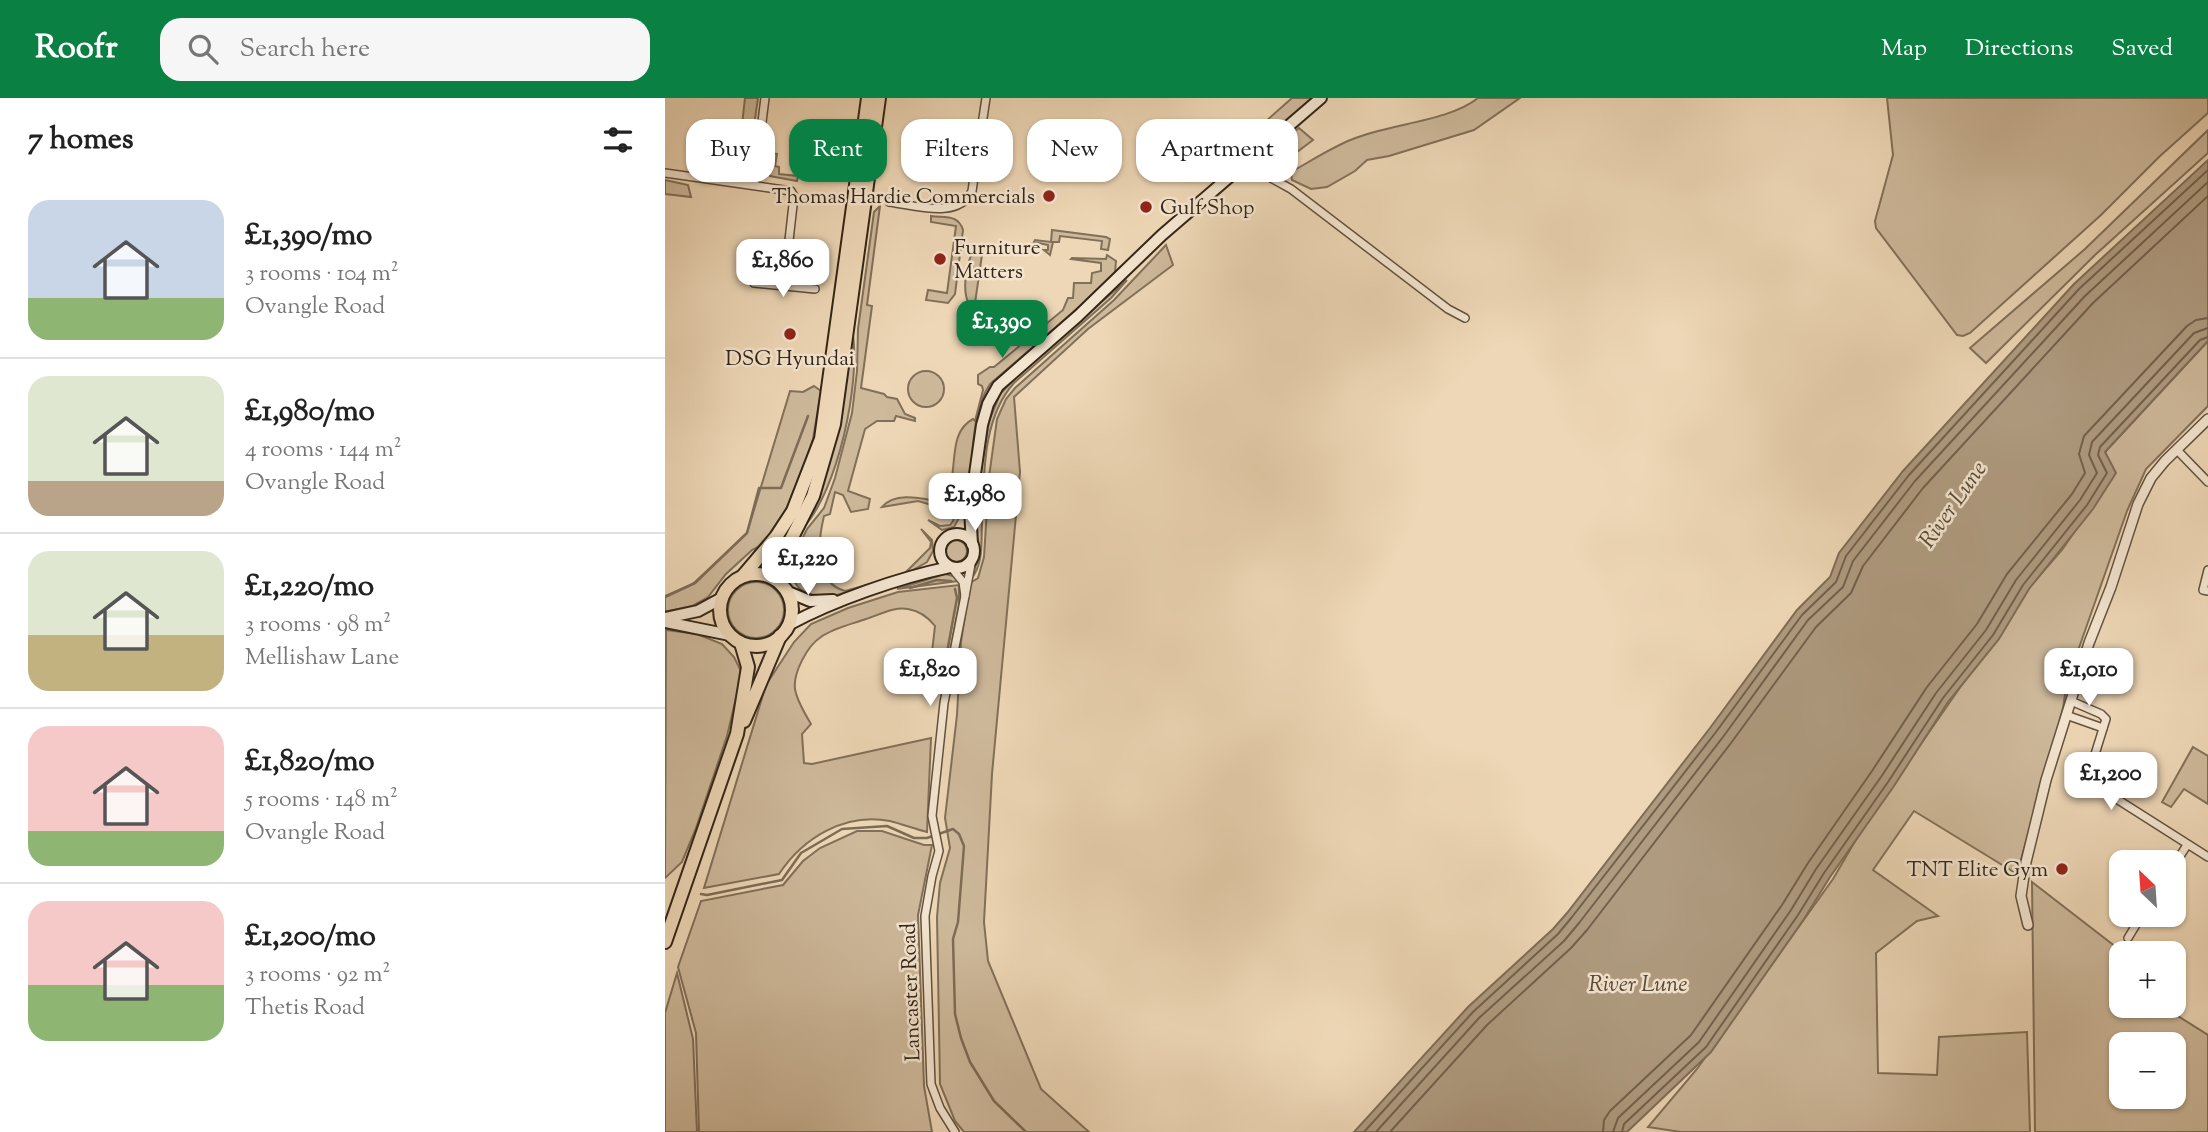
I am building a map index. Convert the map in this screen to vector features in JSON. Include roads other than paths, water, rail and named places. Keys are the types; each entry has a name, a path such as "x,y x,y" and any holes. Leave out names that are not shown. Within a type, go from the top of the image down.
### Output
{"highway":[{"path":"665,942 737,734 748,667 736,639 720,618 722,598 727,588 743,576 776,537 793,511 821,439 868,98"},
{"path":"737,734 747,717 792,608 784,588 780,566 813,496 834,424 879,98"},
{"path":"743,576 764,575 784,588"},
{"path":"736,639 762,645 784,631"}],"main road":[{"path":"1296,119 1321,98"},
{"path":"784,631 812,612 903,580 951,567 961,568 972,558 974,551 970,509 985,414 997,386 1100,296 1162,235 1222,182"},
{"path":"903,580 926,566 939,550 943,540 959,528 970,509"},
{"path":"952,534 962,534 972,544"},
{"path":"939,550 942,560 951,567"},
{"path":"784,588 810,601 843,600"},
{"path":"665,620 698,611 722,598"},
{"path":"665,620 736,639"}],"street":[{"path":"754,185 765,98"},
{"path":"889,202 950,208 967,200 972,191 986,98"},
{"path":"665,173 791,191 795,195 784,285"},
{"path":"1277,182 1448,309 1465,318"},
{"path":"754,283 815,289"},
{"path":"2028,925 2021,896 2026,862 2046,780 2138,504 2151,478 2208,419"},
{"path":"2177,450 2208,482"},
{"path":"965,596 972,558"},
{"path":"951,567 963,582 965,596"},
{"path":"2208,570 2203,590 2208,591"},
{"name":"Lancaster Road","path":"955,1132 940,1108 930,1084 925,916 939,845 933,821 944,704 965,596"},
{"path":"2071,701 2101,714 2106,719 2091,767 2092,779 2101,789 2208,857"},
{"path":"2066,715 2103,728"},
{"path":"2184,850 2187,845"},
{"path":"2128,938 2134,928"}],"water":[{"name":"River Lune","path":"2208,160 2208,341 2105,452 2116,473 2093,509 2029,589 1999,639 1948,702 1804,919 1711,1052 1627,1132 1354,1132 1468,1007 1567,913 1797,610 1830,577 1839,553 1903,471 2074,284"}],"waterway":[{"path":"665,597 695,583 747,533 759,488 781,488 808,416"},
{"path":"910,588 937,580 951,581"},
{"path":"941,685 957,598 955,589"},
{"path":"701,894 782,880 801,853 842,829 887,826 914,838 927,838 953,829 959,834 964,846 958,922 953,939 955,1014 970,1062 994,1101 1026,1132"}],"place":[{"name":"Thomas Hardie Commercials","path":"1049,196"},
{"name":"Gulf Shop","path":"1146,207"},
{"name":"Furniture Matters","path":"940,259"},
{"name":"DSG Hyundai","path":"790,334"},
{"name":"TNT Elite Gym","path":"2062,869"}]}
